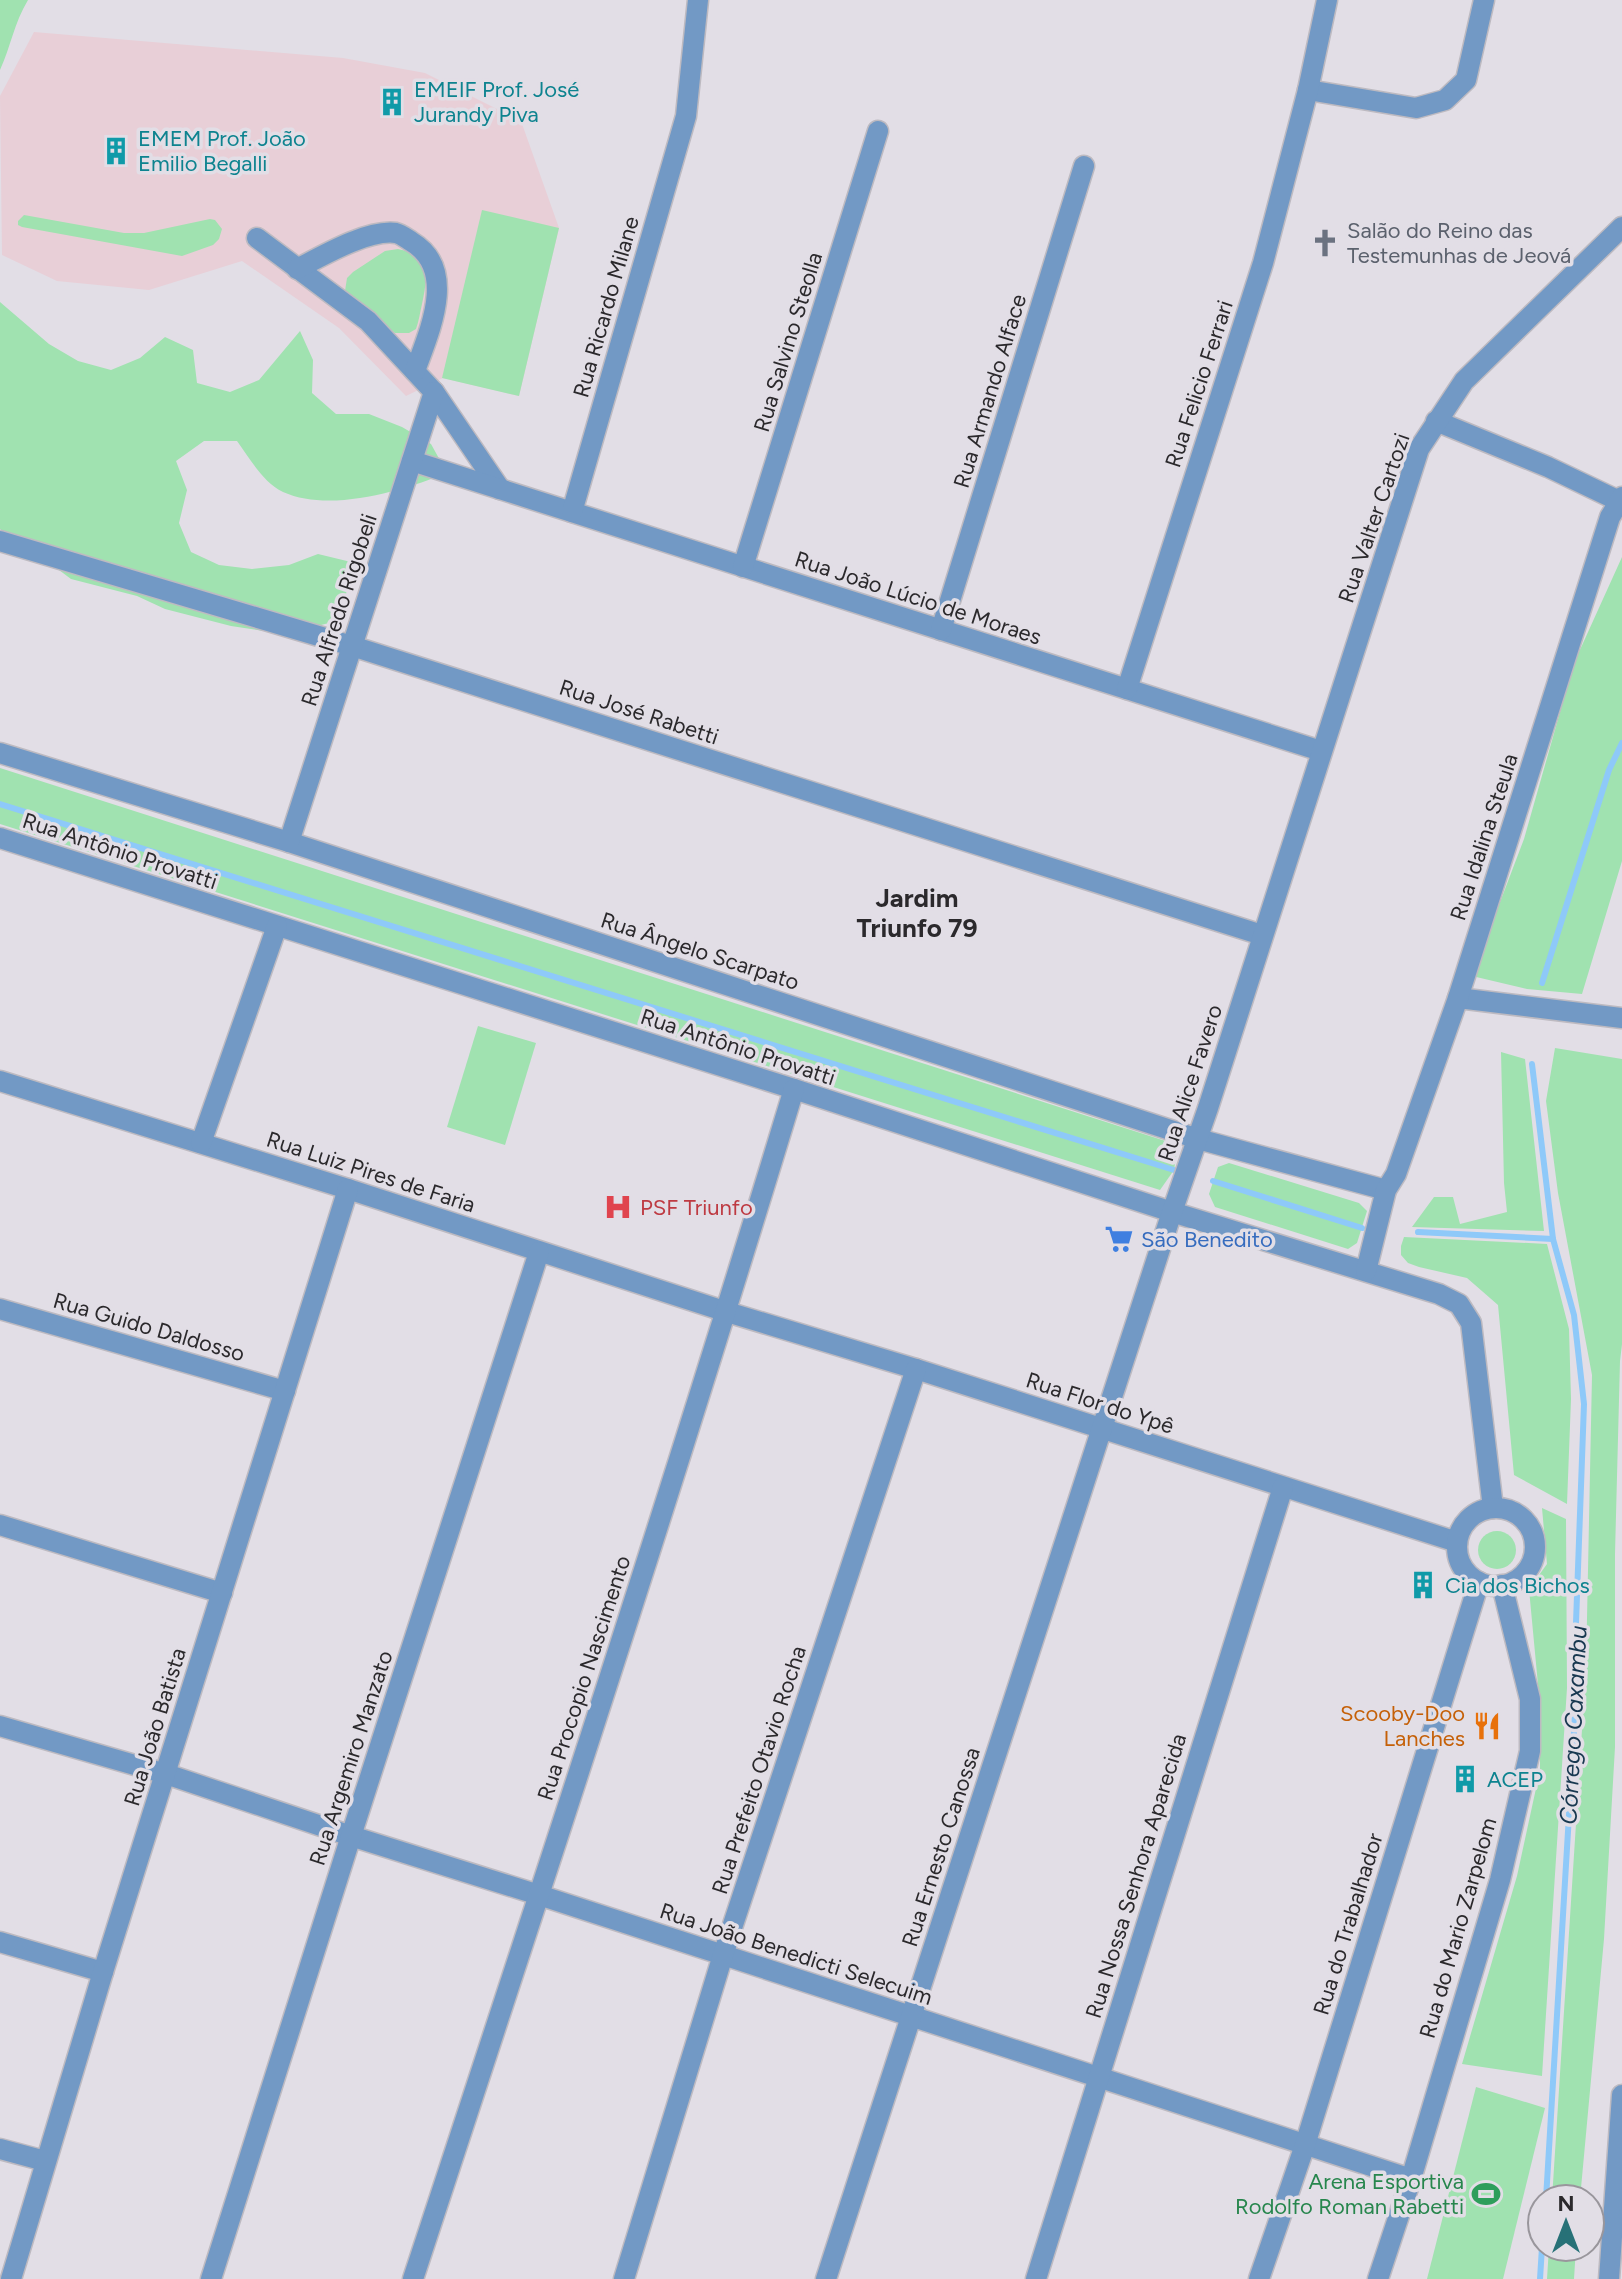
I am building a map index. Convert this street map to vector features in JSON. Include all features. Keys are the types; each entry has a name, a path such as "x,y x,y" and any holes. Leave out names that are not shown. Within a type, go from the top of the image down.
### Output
{"street":[{"name":"Rua Ricardo Milane","path":"572,512 686,116 698,0"},
{"name":"Rua Felicio Ferrari","path":"1127,689 1263,263 1308,90 1327,0"},
{"path":"1308,90 1416,108 1445,100 1466,80 1484,0"},
{"name":"Rua Salvino Steolla","path":"743,567 878,131"},
{"name":"Rua Armando Alface","path":"941,630 1084,166"},
{"name":"Rua Valter Cartozi","path":"1321,751 1419,449 1464,381 1622,227"},
{"path":"297,269 344,244 378,234 397,233 424,249 436,271 438,295 415,371"},
{"path":"257,238 368,321 434,392 500,489"},
{"name":"Rua Alfredo Rigobeli","path":"289,842 434,392"},
{"path":"1436,421 1620,499"},
{"name":"Rua João Lúcio de Moraes","path":"412,461 1321,751"},
{"name":"Rua Idalina Steula","path":"1366,1271 1386,1190 1396,1174 1458,998 1610,517 1620,499"},
{"name":"Rua José Rabetti","path":"0,541 352,646 1262,935"},
{"name":"Rua Alice Favero","path":"1103,1429 1321,751"},
{"name":"Rua Ângelo Scarpato","path":"0,753 289,842 1198,1139 1386,1190"},
{"name":"Rua Antônio Provatti","path":"0,838 1172,1212 1439,1294 1459,1304 1471,1323 1493,1508"},
{"path":"201,1143 277,926"},
{"path":"1458,998 1622,1018"},
{"name":"Rua Luiz Pires de Faria","path":"0,1081 348,1189 727,1312"},
{"name":"Rua Procopio Nascimento","path":"413,2279 727,1312 794,1089"},
{"name":"Rua João Batista","path":"11,2279 103,1972 348,1189"},
{"name":"Rua Argemiro Manzato","path":"211,2279 539,1252"},
{"name":"Rua Guido Daldosso","path":"0,1309 285,1391"},
{"name":"Rua Flor do Ypê","path":"727,1312 916,1369 1457,1542"},
{"name":"Rua Prefeito Otavio Rocha","path":"624,2279 723,1955 916,1369"},
{"name":"Rua Ernesto Canossa","path":"826,2279 1103,1429"},
{"name":"Rua Nossa Senhora Aparecida","path":"1036,2279 1283,1487"},
{"path":"1493,1508 1505,1509 1525,1521 1535,1542 1531,1566 1523,1575 1502,1585 1479,1582 1469,1575 1462,1566 1457,1542 1465,1523 1493,1508"},
{"path":"0,1525 222,1593"},
{"name":"Rua do Trabalhador","path":"1259,2279 1305,2145 1479,1582"},
{"name":"Rua do Mario Zarpelom","path":"1378,2279 1500,1880 1530,1751 1530,1699 1502,1585"},
{"name":"Rua João Benedicti Selecuim","path":"0,1726 166,1774 1411,2179"},
{"path":"0,1942 103,1972"},
{"path":"1609,2279 1622,2095"},
{"path":"0,2149 45,2161"}],"shaded area":[{"path":"34,32 343,58 425,73 521,121 559,228 519,396 443,378 406,396 339,328 242,261 149,290 57,281 2,255 0,96"}],"green space":[{"path":"0,0 28,0 0,70"},
{"path":"482,210 559,228 519,396 442,378"},
{"path":"24,215 124,233 144,233 210,219 215,220 222,229 213,245 182,256 22,227 18,221"},
{"path":"398,249 416,257 424,269 424,294 417,326 409,333 395,333 345,291 347,278 353,272 385,251"},
{"path":"0,302 49,344 78,361 111,370 140,358 165,337 193,350 197,383 230,392 259,380 300,331 313,360 312,393 336,414 369,414 402,427 431,444 447,473 409,487 366,497 322,500 302,498 276,488 257,470 237,441 204,441 176,461 187,490 179,523 191,552 219,565 252,569 289,565 318,554 351,562 346,595 329,623 297,631 264,631 231,626 71,579 0,529"},
{"path":"1622,557 1622,861 1582,994 1527,989 1472,976 1524,839 1574,663"},
{"path":"0,768 1178,1145 1174,1170 1160,1190 0,824"},
{"path":"478,1026 536,1043 505,1145 447,1127"},
{"path":"1555,1048 1622,1059 1622,1344 1615,1554 1615,1747 1604,1939 1581,2183 1553,2183 1586,1667 1592,1375 1558,1193 1546,1101"},
{"path":"1501,1052 1525,1059 1544,1231 1412,1227 1434,1197 1453,1197 1460,1224 1507,1212"},
{"path":"1229,1163 1359,1203 1367,1211 1357,1243 1348,1249 1215,1207 1209,1194 1218,1167"},
{"path":"1404,1237 1547,1244 1569,1329 1571,1399 1567,1504 1514,1475 1498,1305 1467,1278 1408,1263 1401,1255"},
{"path":"1542,1508 1566,1519 1567,1688 1542,2076 1462,2064 1517,1876 1540,1770 1540,1706 1529,1589 1547,1564"},
{"path":"1497,1531 1511,1536 1516,1550 1511,1564 1497,1569 1483,1564 1478,1550 1483,1536"},
{"name":"Arena Esportiva Rodolfo Roman Rabetti","path":"1476,2087 1545,2108 1503,2279 1427,2279"},
{"path":"1548,2263 1575,2263 1574,2279 1547,2279"}],"waterway":[{"name":"Córrego Caxambu","path":"1542,983 1609,770 1622,743"},
{"path":"0,804 1174,1170"},
{"name":"Córrego Caxambu","path":"1532,1064 1553,1239 1574,1315 1584,1404 1576,1623 1577,1681 1547,2183"},
{"path":"1213,1181 1362,1228"},
{"path":"1418,1232 1553,1239"},
{"name":"Córrego Caxambu","path":"1540,2279 1541,2263"}],"place":[{"name":"EMEIF Prof. José Jurandy Piva","path":"392,102"},
{"name":"EMEM Prof. João Emilio Begalli","path":"116,151"},
{"name":"Salão do Reino das Testemunhas de Jeová","path":"1325,243"},
{"name":"PSF Triunfo","path":"618,1207"},
{"name":"São Benedito","path":"1119,1239"},
{"name":"Cia dos Bichos","path":"1423,1585"},
{"name":"Scooby-Doo Lanches","path":"1487,1726"},
{"name":"ACEP","path":"1465,1779"},
{"name":"Arena Esportiva Rodolfo Roman Rabetti","path":"1486,2194"}],"district":[{"name":"Jardim Triunfo 79","path":"917,913"}]}
